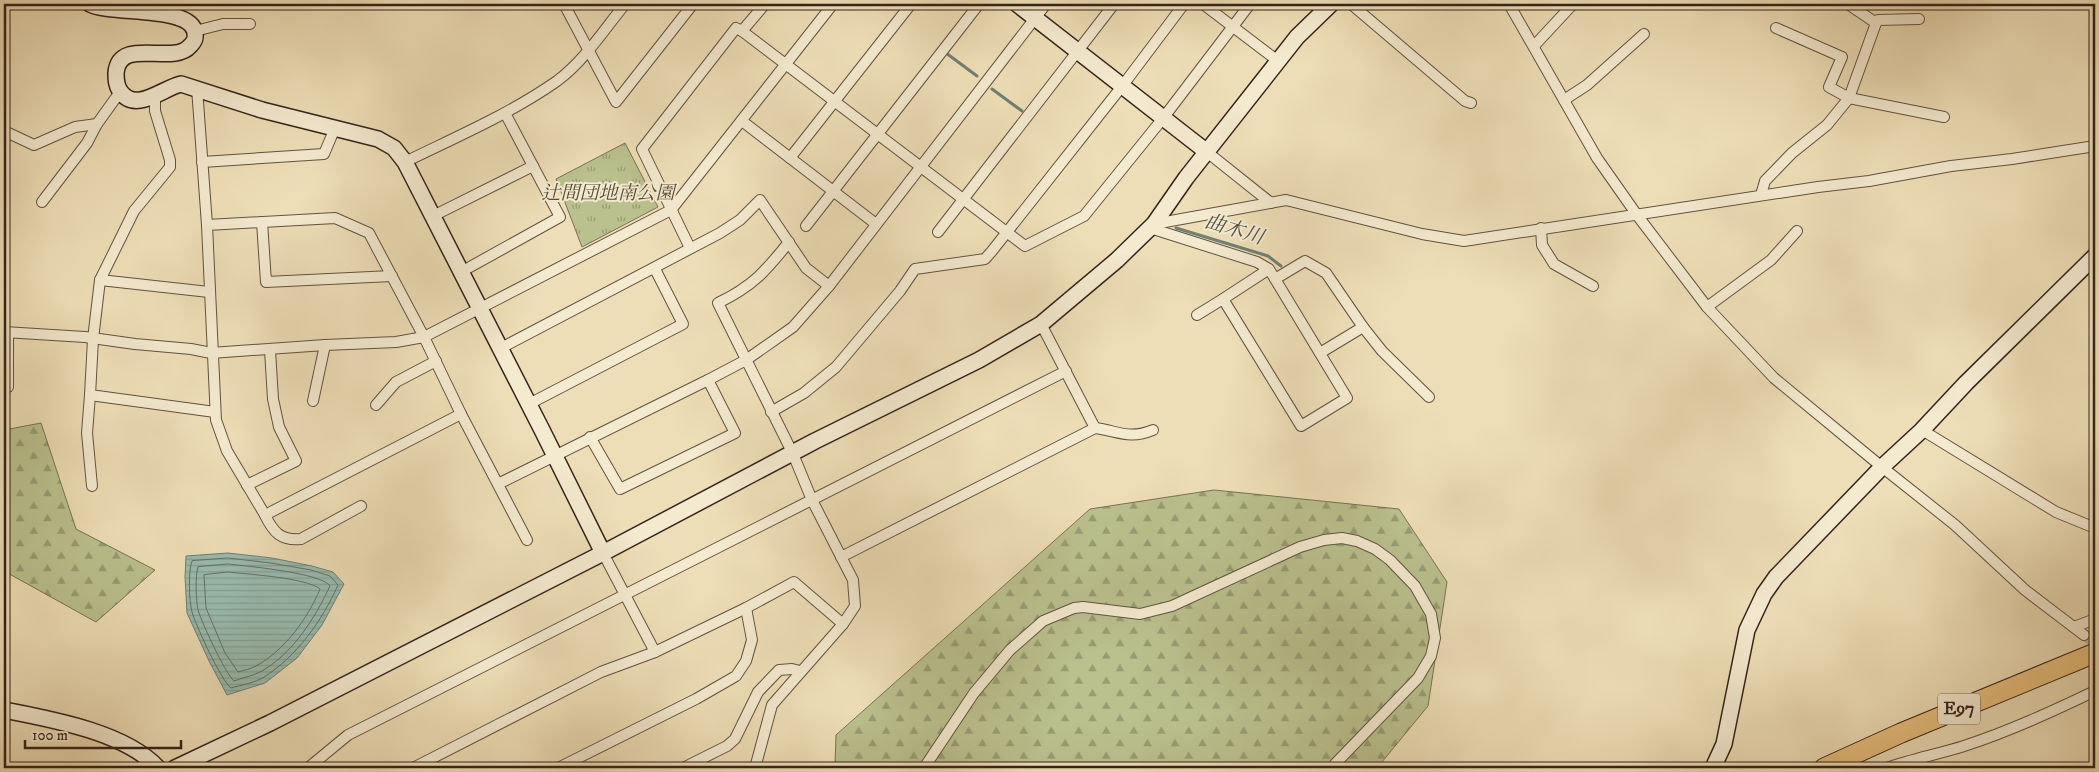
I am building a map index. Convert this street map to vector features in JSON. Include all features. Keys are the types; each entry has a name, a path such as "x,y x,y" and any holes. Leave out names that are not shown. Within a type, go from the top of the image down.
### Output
{"highway":[{"name":"E97","path":"1824,768 1901,733 2095,653"}],"street":[{"path":"90,4 113,9 178,16 189,22 195,31 195,42 187,50 174,54 138,52 124,57 117,68 116,81 120,92 131,100 142,101 155,97 171,86 181,84 262,110 378,139 394,148 405,162 655,652"},
{"path":"564,4 616,102 693,4"},
{"path":"405,162 505,112 558,80 589,50 625,4"},
{"path":"742,31 765,4"},
{"path":"8,387 6,332 191,348 212,353 396,342 424,337 670,210 833,4"},
{"path":"790,158 911,4"},
{"path":"806,226 979,4"},
{"path":"1017,4 1164,117 1271,203"},
{"path":"498,484 746,360 793,328 829,286 1046,4"},
{"path":"938,232 1114,4"},
{"path":"771,412 804,393 836,367 900,291 915,269 985,259 1123,85 1184,4"},
{"path":"1203,4 1278,61"},
{"path":"690,248 642,149 736,28 1006,234 1025,246 1084,216 1164,117 1250,4"},
{"path":"175,768 278,718 980,360 1042,324 1117,260 1152,226 1297,37 1331,4"},
{"path":"1351,4 1465,101 1471,103"},
{"path":"1509,4 1597,158 1637,215 1708,307 1774,378 1955,525 2025,590 2084,635"},
{"path":"1534,46 1573,4"},
{"path":"1848,4 1876,23"},
{"path":"1761,195 1765,181 1792,153 1827,125 1849,98 1878,20 1919,18"},
{"path":"195,31 224,24 250,24"},
{"path":"1776,28 1842,56 1829,87 1849,98 1944,117"},
{"path":"1564,100 1588,85 1644,34"},
{"path":"197,88 207,225 216,420 227,451 271,528 280,537 290,540 301,539 361,506"},
{"path":"42,202 87,143 97,124 120,92"},
{"path":"92,486 87,433 100,280 134,211 170,167 170,160 155,111 155,97"},
{"path":"461,272 560,217 505,112"},
{"path":"742,121 876,224"},
{"path":"4,131 34,145 75,127 97,124"},
{"path":"202,162 324,154 335,128"},
{"path":"1152,226 1286,200 1422,234 1464,241 1761,195 1869,182 1951,166 2012,160 2095,146"},
{"path":"432,216 533,166"},
{"path":"501,348 655,269 727,229 740,220 760,200 806,268 829,286"},
{"path":"207,225 335,218 369,233 527,540"},
{"path":"262,222 266,282 392,276"},
{"path":"1152,226 1257,262 1269,269 1347,398 1301,426 1223,299"},
{"path":"1541,228 1542,245 1554,264 1592,286"},
{"path":"1708,307 1771,260 1798,231"},
{"path":"755,768 772,705 843,624 855,606 854,580 812,500 793,454 718,303 740,292 765,273 789,242"},
{"path":"1713,768 1724,744 1748,630 1764,594 1776,577 2021,327 2095,256"},
{"path":"1275,279 1305,261 1326,273 1382,351 1430,397"},
{"path":"529,404 683,324 655,269"},
{"path":"1197,315 1269,269"},
{"path":"100,280 209,292"},
{"path":"1042,324 1095,428"},
{"path":"1320,353 1363,327"},
{"path":"314,401 325,345"},
{"path":"247,484 296,460 279,427 272,399 270,350"},
{"path":"376,404 396,382 436,361"},
{"path":"308,768 348,735 1066,371"},
{"path":"590,437 620,490 735,434 708,380"},
{"path":"90,395 216,412"},
{"path":"265,515 461,414"},
{"path":"841,557 1095,428 1112,430 1130,436 1140,435 1153,430"},
{"path":"1922,430 2056,512 2095,528"},
{"path":"924,768 936,747 974,693 1010,650 1043,621 1074,608 1083,607 1140,614 1172,606 1300,547 1324,540 1342,538 1357,541 1375,549 1390,560 1415,586 1431,614 1435,638 1431,656 1418,678 1341,757 1333,768"},
{"path":"413,768 602,672 655,652 746,608 794,582 843,624"},
{"path":"558,768 696,699 736,676 746,661 752,640 746,608"},
{"path":"2074,626 2095,619"},
{"path":"683,768 727,746 735,739 758,692 779,670 792,669 800,671"},
{"path":"1887,768 1932,754 1963,747 2005,732 2095,691"},
{"path":"4,710 57,721 106,736 135,750 158,768"}],"green space":[{"name":"辻間団地南公園","path":"625,143 658,207 582,247 556,179"},
{"path":"41,423 76,529 155,570 96,622 4,571 4,430"},
{"path":"1214,490 1399,509 1447,582 1428,706 1377,768 835,768 836,735 1090,509"}],"water":[{"path":"228,553 272,558 312,566 333,572 344,584 322,625 297,658 265,683 227,695 187,613 185,577 186,556"}],"waterway":[{"name":"曲木川","path":"946,53 977,76"},
{"name":"曲木川","path":"992,89 1022,111"},
{"name":"曲木川","path":"1176,228 1268,256 1281,266"}],"tunnel":[{"path":"2084,635 2095,644"}]}
